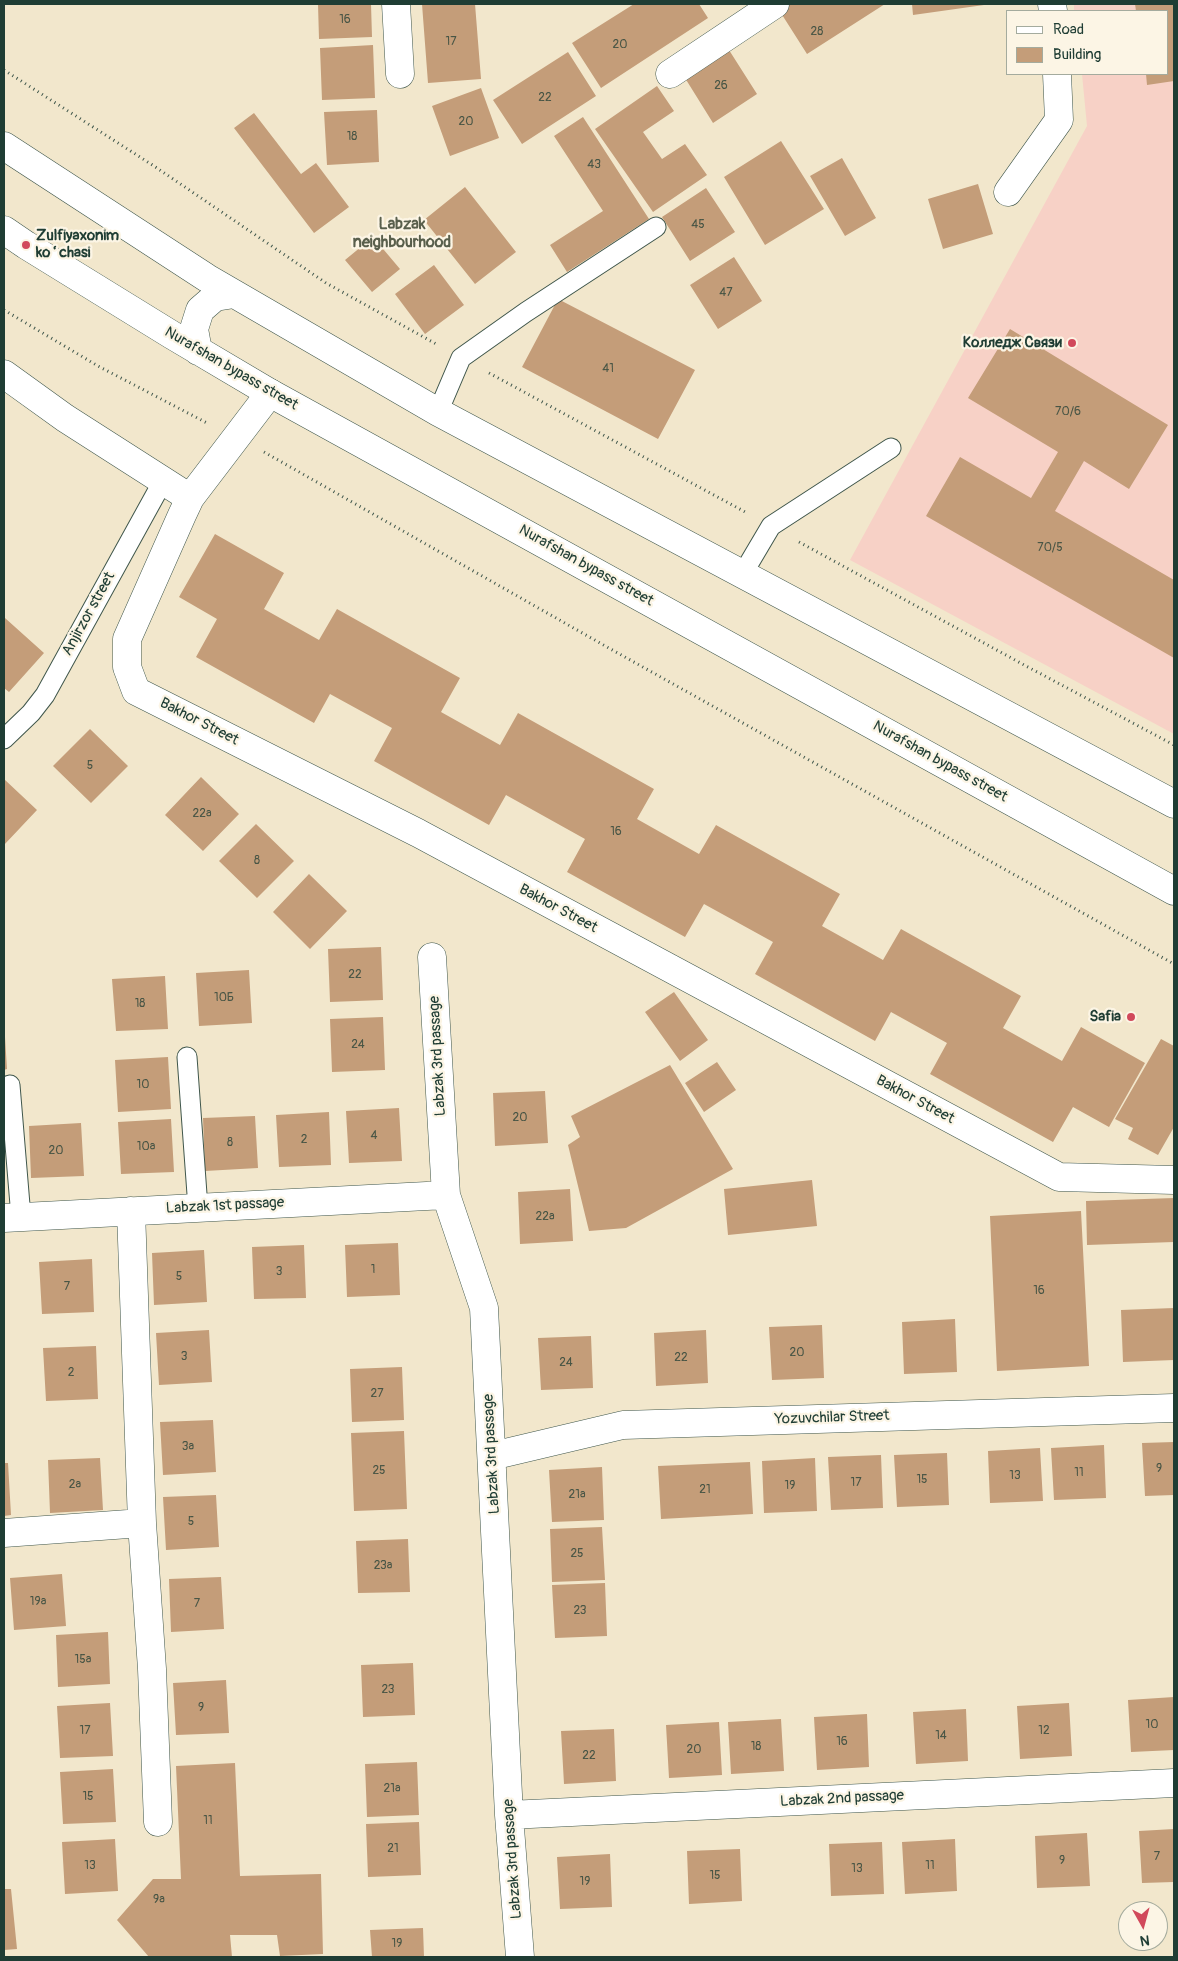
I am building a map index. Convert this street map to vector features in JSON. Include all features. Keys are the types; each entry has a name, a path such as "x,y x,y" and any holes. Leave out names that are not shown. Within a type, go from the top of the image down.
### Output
{"street":[{"path":"396,4 400,74"},
{"path":"670,74 775,4"},
{"path":"1008,192 1059,120 1057,75"},
{"path":"4,146 234,294 438,412 1174,804"},
{"name":"Nurafshan bypass street","path":"4,230 198,351 270,393 1174,891"},
{"path":"198,351 194,329 200,310 215,297 234,294"},
{"path":"4,374 65,418 190,498"},
{"name":"Bakhor Street","path":"270,393 190,498 127,639 127,667 136,691 418,833 1059,1177 1174,1180"},
{"name":"Labzak 3rd passage","path":"432,957 446,1195 484,1308 510,1815 520,1957"},
{"name":"Labzak 1st passage","path":"12,1217 446,1195"},
{"path":"131,1211 142,1523 152,1669 158,1822"},
{"name":"Yozuvchilar Street","path":"492,1456 623,1425 1174,1408"},
{"path":"4,1533 142,1523"},
{"name":"Labzak 2nd passage","path":"510,1815 1174,1783"}],"lane":[{"path":"438,412 461,358 526,312 656,227"},
{"path":"742,575 771,526 891,448"},
{"name":"Anjirzor street","path":"4,739 31,713 45,695 163,481"},
{"path":"187,1057 198,1208"},
{"path":"10,1085 12,1217"}],"path":[{"path":"4,70 154,166 326,283 1034,671 1174,745"},
{"path":"4,310 98,366 267,454 616,652 1174,964"}],"shaded area":[{"name":"Колледж Связи","path":"1074,4 1174,4 1174,734 850,560 1087,126 1082,75 1168,75 1168,10 1074,10"}],"building":[{"path":"318,4 371,4 372,37 319,39"},
{"path":"422,4 475,4 481,79 428,83"},
{"path":"634,4 699,4 708,18 601,88 572,43"},
{"path":"789,4 885,4 807,54 779,10"},
{"path":"912,4 983,4 984,5 913,15"},
{"path":"1135,4 1174,4 1174,81 1147,85 1146,75 1168,75 1168,10 1136,10"},
{"path":"373,45 375,98 322,100 320,48"},
{"path":"729,50 757,94 713,123 685,78"},
{"path":"568,52 596,96 522,144 493,100"},
{"path":"657,86 674,111 643,132 662,159 685,144 707,175 653,212 595,129"},
{"path":"481,88 499,138 450,156 432,106"},
{"path":"377,110 379,162 327,165 324,112"},
{"path":"254,113 301,174 316,163 349,207 314,233 234,128"},
{"path":"583,117 649,219 567,272 550,245 603,211 554,136"},
{"path":"781,141 824,209 765,245 724,177"},
{"path":"842,158 876,218 845,236 810,176"},
{"path":"978,184 993,234 943,249 928,199"},
{"path":"465,187 516,252 475,284 424,220"},
{"path":"706,188 735,232 690,261 662,217"},
{"path":"373,237 400,269 372,292 345,260"},
{"path":"734,257 762,301 718,329 690,285"},
{"path":"434,265 464,305 425,334 395,294"},
{"path":"558,299 695,370 658,439 522,367"},
{"path":"1010,329 1168,425 1129,489 1084,461 1055,511 1174,580 1174,658 926,516 960,457 1031,498 1058,452 968,398"},
{"path":"215,534 284,573 264,609 319,640 337,609 460,678 441,712 500,745 518,713 654,789 637,819 699,854 716,825 840,894 822,926 883,960 901,929 1021,996 1003,1028 1062,1061 1081,1027 1145,1063 1109,1127 1073,1107 1053,1142 930,1074 947,1043 891,1012 875,1041 755,974 773,942 704,904 685,937 567,872 585,839 506,795 489,825 374,761 392,728 330,694 314,723 196,657 217,619 179,597"},
{"path":"5,618 44,653 9,692 4,688"},
{"path":"90,729 128,766 91,803 53,766"},
{"path":"201,777 239,814 203,851 165,815"},
{"path":"4,779 37,810 4,845"},
{"path":"256,824 294,861 257,898 219,861"},
{"path":"309,874 347,911 310,949 273,912"},
{"path":"381,947 383,1000 330,1002 328,949"},
{"path":"249,970 252,1023 199,1026 196,973"},
{"path":"165,976 168,1029 116,1031 112,979"},
{"path":"674,992 708,1040 680,1061 645,1012"},
{"path":"383,1017 385,1070 332,1072 330,1019"},
{"path":"4,1037 7,1069 4,1070"},
{"path":"1161,1039 1174,1046 1174,1127 1158,1155 1128,1139 1133,1128 1115,1119"},
{"path":"168,1057 171,1109 118,1112 115,1060"},
{"path":"717,1062 736,1090 704,1112 685,1083"},
{"path":"670,1065 733,1169 626,1228 589,1231 568,1145 580,1137 571,1116"},
{"path":"545,1091 548,1143 495,1146 493,1093"},
{"path":"399,1108 402,1161 349,1163 346,1111"},
{"path":"329,1112 331,1165 279,1167 276,1115"},
{"path":"255,1116 258,1168 205,1171 203,1118"},
{"path":"171,1119 174,1172 121,1174 118,1122"},
{"path":"81,1123 84,1176 31,1178 29,1126"},
{"path":"812,1180 817,1226 728,1235 724,1189"},
{"path":"570,1189 573,1241 520,1244 518,1192"},
{"path":"1174,1198 1174,1242 1087,1245 1086,1201"},
{"path":"1081,1211 1089,1366 997,1371 990,1216"},
{"path":"398,1243 400,1295 347,1297 345,1245"},
{"path":"304,1245 306,1298 254,1299 252,1247"},
{"path":"204,1250 207,1302 154,1305 152,1253"},
{"path":"92,1259 94,1312 42,1314 39,1262"},
{"path":"1174,1308 1174,1360 1123,1362 1121,1310"},
{"path":"955,1319 957,1372 904,1374 902,1322"},
{"path":"822,1325 824,1378 772,1380 769,1327"},
{"path":"209,1330 212,1382 159,1385 156,1333"},
{"path":"706,1330 708,1383 656,1386 654,1333"},
{"path":"591,1336 593,1388 541,1390 538,1338"},
{"path":"96,1346 98,1399 46,1401 43,1348"},
{"path":"402,1367 404,1420 352,1422 350,1369"},
{"path":"213,1420 216,1472 163,1475 160,1422"},
{"path":"404,1431 407,1509 354,1511 351,1433"},
{"path":"1174,1442 1174,1495 1145,1496 1142,1443"},
{"path":"1104,1445 1106,1498 1054,1500 1051,1448"},
{"path":"1040,1448 1043,1501 990,1503 988,1451"},
{"path":"947,1453 949,1505 897,1507 894,1455"},
{"path":"881,1455 883,1508 831,1510 828,1457"},
{"path":"100,1458 103,1510 50,1513 48,1460"},
{"path":"815,1458 817,1511 764,1513 762,1461"},
{"path":"750,1462 753,1514 661,1519 658,1466"},
{"path":"4,1463 8,1463 11,1515 4,1516"},
{"path":"602,1467 604,1520 552,1522 549,1470"},
{"path":"216,1495 219,1547 166,1550 163,1497"},
{"path":"602,1527 605,1580 552,1582 550,1529"},
{"path":"408,1539 410,1592 358,1593 356,1541"},
{"path":"62,1574 66,1626 14,1630 10,1578"},
{"path":"221,1577 224,1629 171,1632 169,1579"},
{"path":"605,1583 607,1636 555,1638 552,1585"},
{"path":"108,1632 110,1684 58,1687 56,1635"},
{"path":"413,1663 415,1715 363,1717 361,1665"},
{"path":"226,1680 229,1733 176,1735 173,1683"},
{"path":"1174,1697 1174,1750 1131,1752 1128,1700"},
{"path":"110,1703 113,1756 60,1758 57,1706"},
{"path":"1069,1703 1072,1756 1020,1759 1017,1706"},
{"path":"966,1709 968,1761 916,1764 913,1712"},
{"path":"867,1714 869,1767 817,1770 814,1717"},
{"path":"781,1719 784,1771 731,1774 728,1722"},
{"path":"719,1722 722,1775 669,1778 666,1725"},
{"path":"614,1729 616,1781 564,1784 561,1731"},
{"path":"417,1762 419,1815 367,1817 365,1764"},
{"path":"235,1763 240,1876 321,1874 323,1954 280,1956 277,1935 230,1935 232,1957 149,1957 117,1920 153,1879 181,1879 176,1766"},
{"path":"113,1769 116,1822 63,1824 60,1772"},
{"path":"419,1822 421,1875 368,1877 366,1824"},
{"path":"1174,1829 1174,1882 1142,1883 1139,1831"},
{"path":"1087,1833 1090,1886 1037,1888 1035,1836"},
{"path":"115,1839 118,1891 65,1894 62,1842"},
{"path":"955,1839 957,1891 905,1894 902,1842"},
{"path":"882,1842 884,1894 831,1896 829,1844"},
{"path":"740,1849 742,1901 689,1904 687,1851"},
{"path":"610,1854 612,1907 560,1909 557,1857"},
{"path":"4,1889 11,1889 17,1949 4,1950"},
{"path":"423,1928 424,1957 372,1957 370,1930"}],"place":[{"name":"Zulfiyaxonim koʻchasi","path":"26,245"},
{"name":"Колледж Связи","path":"1072,343"},
{"name":"Safia","path":"1131,1017"}],"district":[{"name":"Labzak neighbourhood","path":"402,234"}]}
